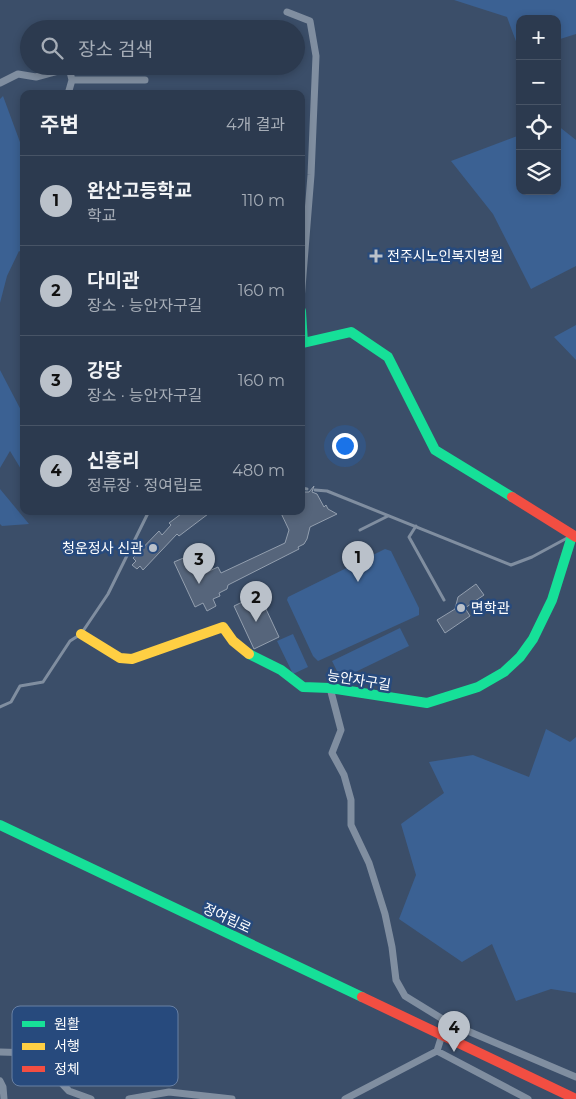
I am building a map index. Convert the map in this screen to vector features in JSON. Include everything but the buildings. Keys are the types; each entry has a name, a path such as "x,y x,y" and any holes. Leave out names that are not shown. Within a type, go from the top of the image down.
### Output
{"street":[{"path":"288,12 310,21 316,56 311,175 305,250"},
{"path":"0,83 20,74"},
{"path":"24,75 36,77 43,75"},
{"path":"69,90 72,80 71,75"},
{"path":"72,80 145,80"},
{"path":"305,343 351,332 388,357 435,450 574,536"},
{"name":"능안자구길","path":"81,634 120,658 132,659 223,627 233,641 250,654 281,670 303,687 330,688 427,703 441,695 483,686 499,677 529,649 558,586 574,536"},
{"path":"330,688 341,730 332,753 344,775 351,800 351,825 369,862 385,914 396,980 405,996 449,1023 576,1077"},
{"name":"정여립로","path":"0,826 576,1098"},
{"path":"345,1099 437,1051 449,1023"},
{"path":"437,1051 528,1099"},
{"path":"0,1081 3,1087 4,1099"},
{"path":"64,1086 69,1091 82,1098 91,1099"},
{"path":"129,1099 168,1092 232,1099"}],"lane":[{"path":"315,490 327,490 511,565 532,557 574,536"},
{"path":"0,707 11,702 20,686 43,682 70,641 81,634 108,594 147,515"},
{"path":"360,530 389,516"},
{"path":"416,526 409,537 444,600"}],"shaded area":[{"path":"454,0 576,0 576,34 561,39 561,15 516,15 516,41 507,17"},
{"path":"3,96 20,142 20,252 7,276 0,303 0,99"},
{"path":"561,128 576,140 576,266 531,289 493,214 451,161 516,137 516,195 561,195"},
{"path":"576,325 576,360 554,337"},
{"path":"0,370 20,408 20,467 10,451 0,468"},
{"path":"0,489 29,524 2,526 0,524"},
{"path":"385,549 391,551 419,608 419,615 318,661 313,656 287,600 288,597"},
{"path":"400,628 409,646 341,679 332,661"},
{"path":"293,634 308,667 293,674 277,641"},
{"path":"546,729 570,742 576,737 576,993 551,989 516,1001 492,944 462,962 399,919 416,875 401,824 444,793 429,762 473,755 529,777"}],"traffic: fast":[{"path":"305,343 351,332 388,357 435,450 512,497"},
{"path":"249,654 281,670 303,687 330,688 427,703 478,687 504,672 520,657 533,639 552,600 572,536"},
{"path":"0,825 362,997"}],"traffic: slow":[{"path":"81,634 120,658 132,659 223,627 233,641 249,654"}],"traffic: jam":[{"path":"512,497 576,537"},
{"path":"362,997 576,1099"}],"place":[{"name":"전주시노인복지병원","path":"376,256"},
{"name":"청운정사 신관","path":"153,548"},
{"name":"완산고등학교","path":"358,582"},
{"name":"강당","path":"199,584"},
{"name":"면학관","path":"461,608"},
{"name":"다미관","path":"256,622"},
{"name":"신흥리","path":"454,1052"}]}
